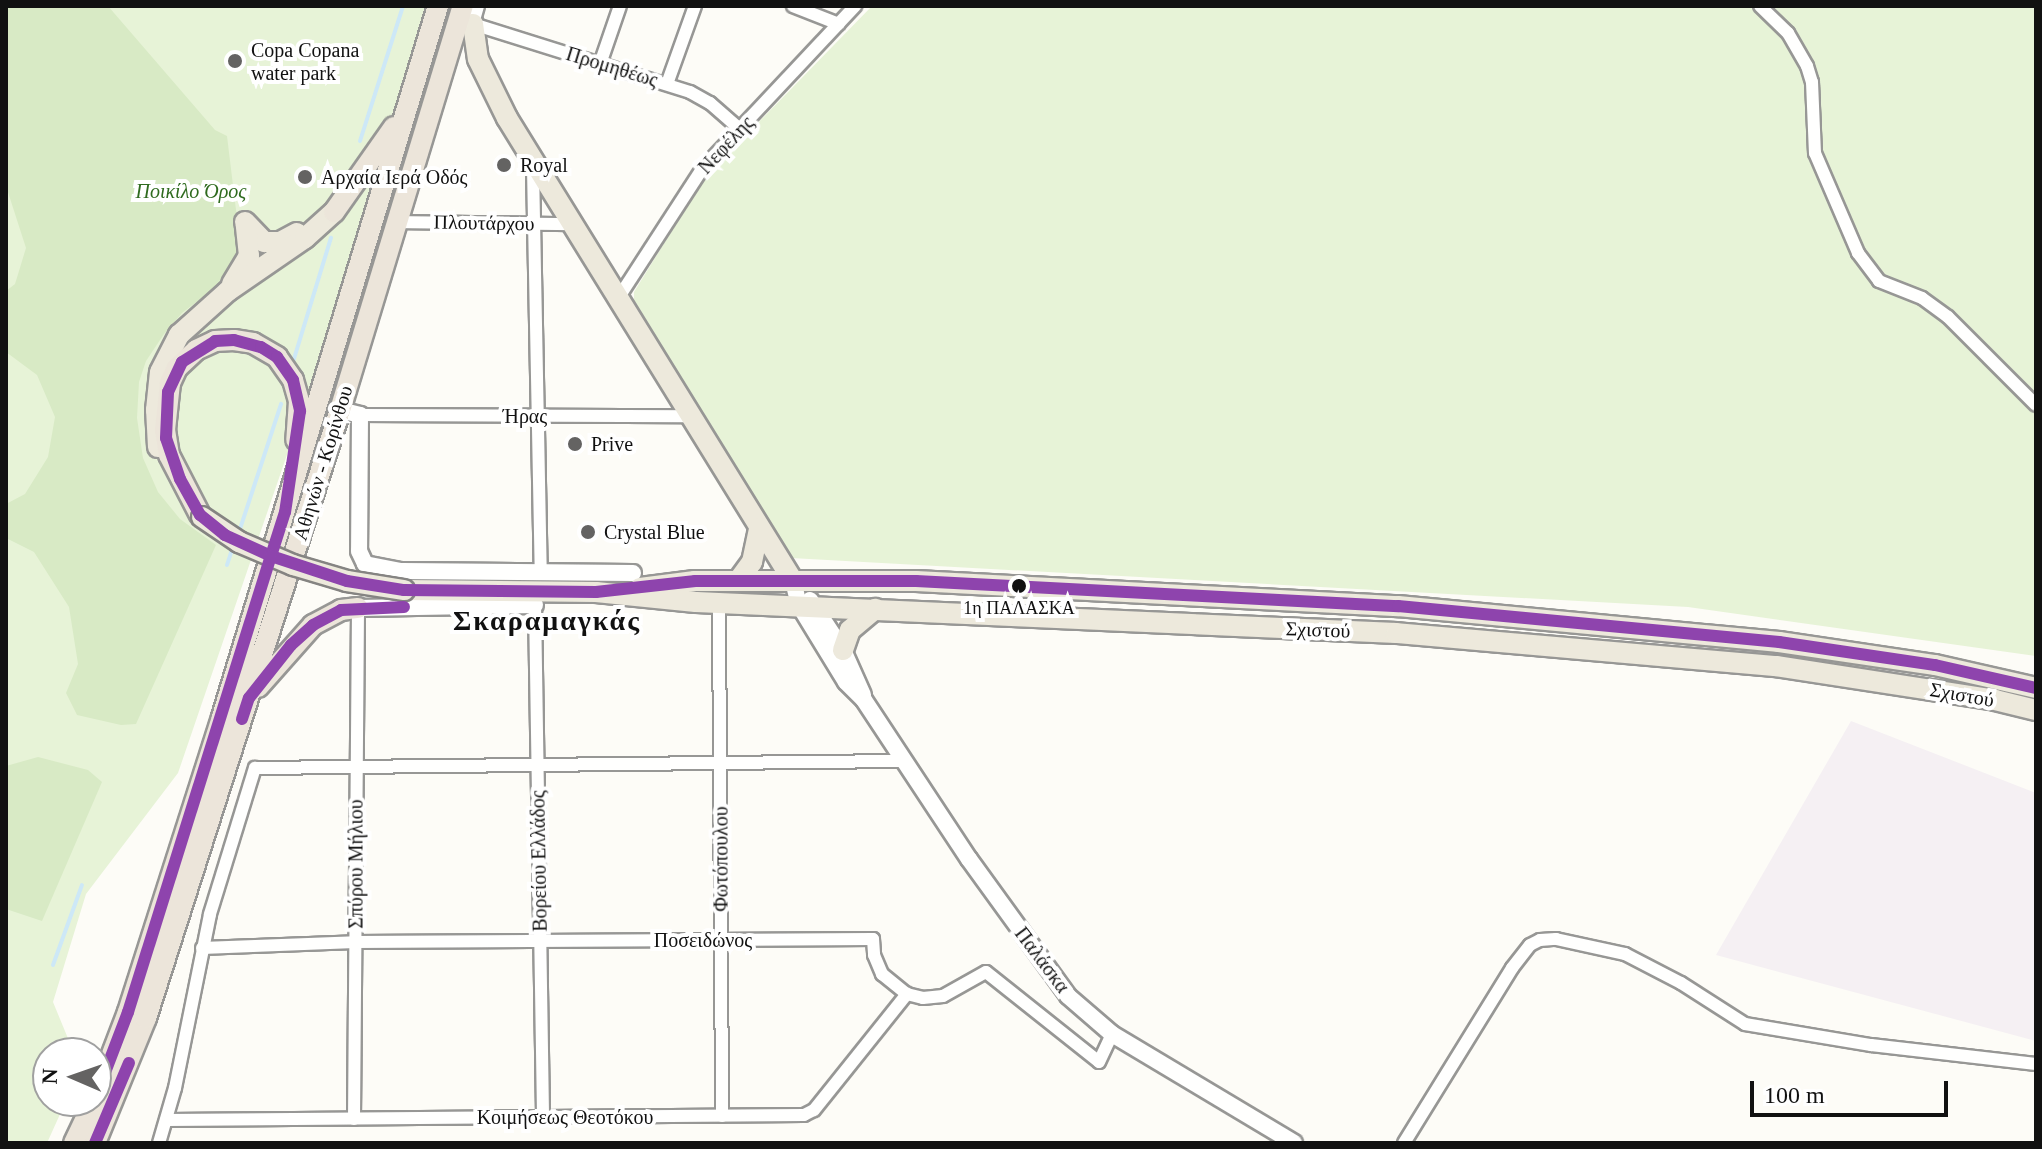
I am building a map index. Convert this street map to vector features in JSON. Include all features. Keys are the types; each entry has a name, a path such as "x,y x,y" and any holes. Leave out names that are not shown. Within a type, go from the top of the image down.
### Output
{"highway":[{"name":"Αθηνών - Κορίνθου","path":"112,1054 128,1012 285,512 438,6"},
{"name":"Αθηνών - Κορίνθου","path":"95,1143 146,1018 397,222 472,10"},
{"path":"334,212 405,111"},
{"path":"201,516 167,446 168,392 177,368 196,350 215,341 234,340 253,343 277,357 297,390 299,422 285,512"},
{"path":"249,698 291,645 313,625 341,610 358,608"},
{"name":"Αθηνών - Κορίνθου","path":"74,1143 86,1117"}],"main road":[{"path":"472,10 478,59 488,82 617,300 793,581"},
{"path":"228,291 305,238 334,212"},
{"path":"228,291 249,256 245,222 261,240 274,243 334,212"},
{"name":"Σχιστού","path":"228,291 179,335 164,361 158,386 156,422 161,458 177,491 201,516 239,542 293,565 347,581 404,590 596,592 696,592 738,581 916,581 1398,606 1604,624 1863,654 2036,688"},
{"path":"738,581 752,562 759,528"},
{"path":"633,573 696,592"},
{"path":"535,605 696,592"},
{"name":"Σχιστού","path":"696,592 719,603 1396,633 1618,650 1776,666 1995,700 2036,710"},
{"path":"843,650 850,630 875,609"}],"street":[{"path":"600,64 620,6"},
{"path":"667,84 695,6"},
{"path":"793,6 839,24"},
{"name":"Νεφέλης","path":"617,300 684,194 855,6"},
{"path":"1760,6 1788,33 1807,66 1812,82 1815,153 1858,253 1879,281 1922,298 1948,317 2036,405"},
{"name":"Προμηθέως","path":"472,10 600,64 667,84 710,103 741,130"},
{"path":"533,160 541,573"},
{"name":"Πλουτάρχου","path":"397,222 571,224"},
{"name":"Ήρας","path":"340,410 360,415 690,416"},
{"path":"360,415 359,551 365,564 402,571 633,573"},
{"name":"Παλάσκα","path":"793,581 846,682 864,700"},
{"name":"Φωτόπουλου","path":"719,603 722,1116"},
{"path":"358,608 535,605"},
{"name":"Βορείου Ελλάδος","path":"535,605 543,1117"},
{"name":"Παλάσκα","path":"806,605 843,650 864,700 1050,975 1068,996 1112,1034 1294,1143"},
{"name":"Σπύρου Μήλιου","path":"354,1119 358,608"},
{"path":"159,1143 167,1120 202,948 255,768 904,761"},
{"name":"Ποσειδώνος","path":"202,948 355,942 873,939 874,955 882,974 907,994"},
{"path":"1404,1143 1512,968 1530,945 1540,940 1556,939 1625,954 1681,983 1745,1024 1871,1045 2036,1064"},
{"path":"907,994 923,998 943,996 986,972 1099,1062 1112,1034"},
{"name":"Κοιμήσεως Θεοτόκου","path":"167,1120 802,1115 812,1112 907,994"}],"shaded area":[{"path":"1851,721 2036,793 2036,1041 1716,955"}],"green space":[{"name":"Ποικίλο Όρος","path":"6,6 466,6 316,370 178,773 86,894 53,1002 67,1037 32,1037 32,1117 59,1117 47,1143 6,1143"},
{"path":"6,6 108,6 215,130 227,136 242,259 225,280 182,313 146,361 139,382 137,418 143,458 158,492 180,519 216,545 136,724 121,725 77,715 66,693 78,664 69,607 34,552 6,538 6,504 25,494 48,457 55,417 37,375 6,352 6,291 15,284 26,248 6,186"},
{"path":"872,6 2036,6 2036,656 1688,607 791,558 634,300 634,292 705,177"},
{"path":"38,757 88,770 102,782 42,921 6,909 6,766"}],"waterway":[{"path":"360,141 403,6"},
{"path":"293,362 331,238"},
{"path":"238,535 281,404"},
{"path":"227,565 233,547"},
{"path":"53,965 82,885"}],"transit line":[{"path":"234,340 261,347 277,357 293,380 300,411 285,512 271,556 225,535 200,515 180,479 166,438 168,392 182,362 215,341 234,340"},
{"path":"112,1054 128,1012 271,556"},
{"path":"271,556 347,581 404,590 596,592 695,581 916,581 1398,606 1779,642 1935,665 2036,688"},
{"path":"242,719 249,698 291,645 313,625 341,610 404,607"},
{"path":"95,1143 129,1063"}],"place":[{"name":"Copa Copana water park","path":"235,61"},
{"name":"Royal","path":"504,165"},
{"name":"Αρχαία Ιερά Οδός","path":"305,177"},
{"name":"Prive","path":"575,444"},
{"name":"Crystal Blue","path":"588,532"},
{"name":"1η ΠΑΛΑΣΚΑ","path":"1019,586"}],"district":[{"name":"Σκαραμαγκάς","path":"547,621"}]}
